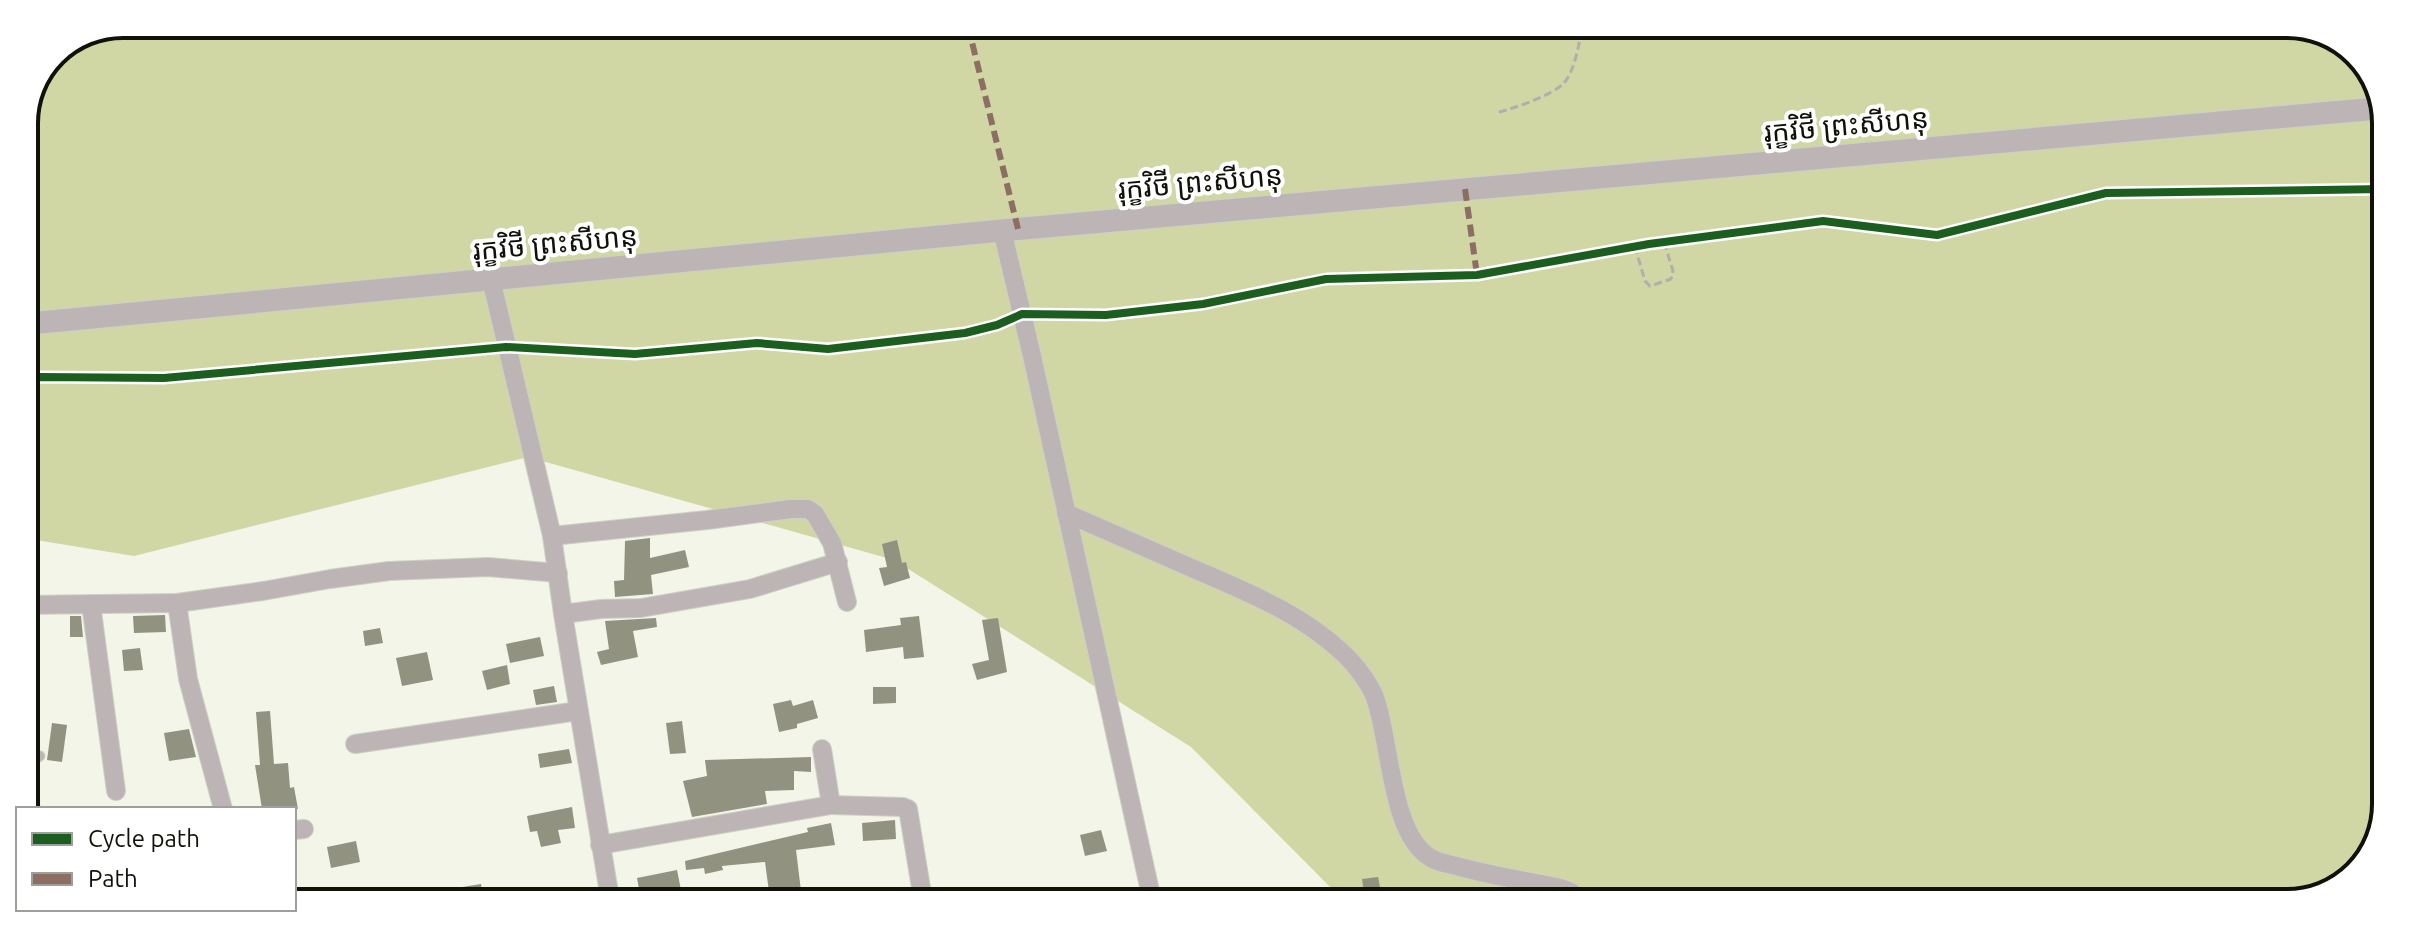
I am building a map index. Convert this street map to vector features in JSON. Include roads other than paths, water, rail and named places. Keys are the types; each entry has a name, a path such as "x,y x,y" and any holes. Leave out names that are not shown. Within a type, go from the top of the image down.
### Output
{"street":[{"name":"រុក្ខវិថី ព្រះសីហនុ","path":"38,323 1002,230 2370,109"},
{"path":"1002,230 1150,889"},
{"path":"491,279 552,536 608,889"},
{"path":"552,536 808,509 815,514 832,543 847,602"},
{"path":"1066,513 1265,600 1304,621 1329,640 1367,681 1375,698 1398,803 1408,832 1422,851 1432,859 1484,874 1564,889"},
{"path":"563,614 641,608 750,589 838,562"},
{"path":"38,605 177,603 389,571 488,567 558,573"},
{"path":"177,603 188,679 222,807"},
{"path":"91,604 116,791"},
{"path":"355,744 578,711"},
{"path":"822,749 831,805"},
{"path":"600,845 831,805 903,807 908,809 921,889"}]}
